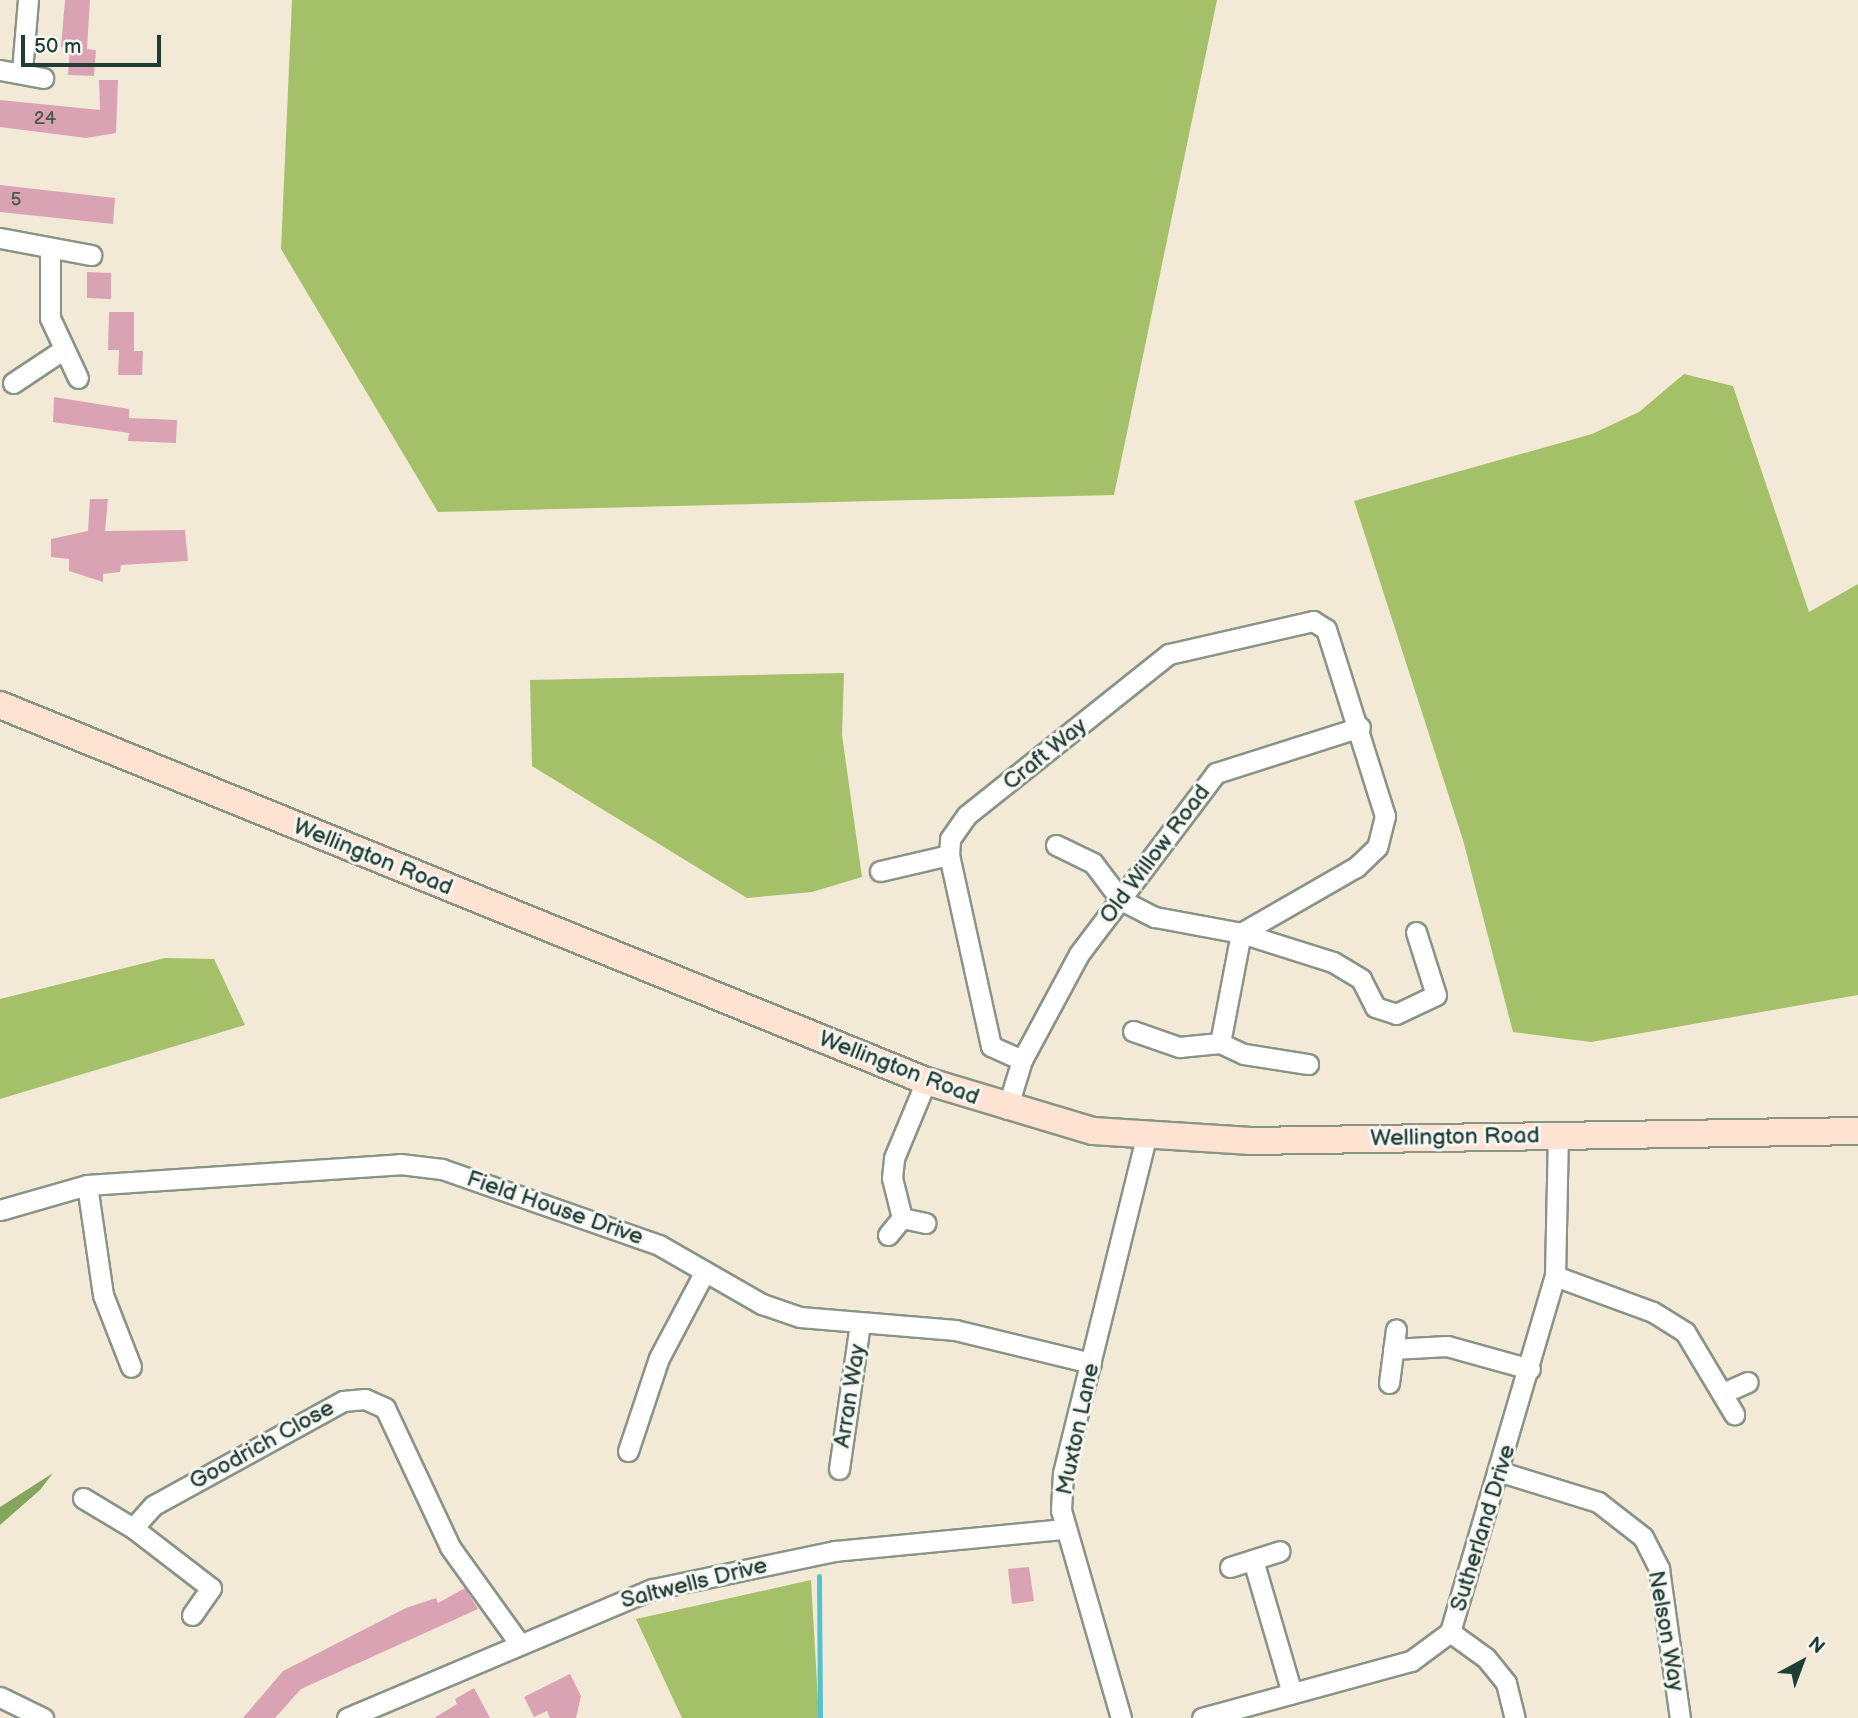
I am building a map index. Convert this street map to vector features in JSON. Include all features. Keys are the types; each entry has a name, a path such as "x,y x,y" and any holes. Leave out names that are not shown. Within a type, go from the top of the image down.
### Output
{"street":[{"path":"22,71 28,0"},
{"path":"0,70 22,71 43,78"},
{"path":"0,238 91,255"},
{"path":"50,249 50,318 61,351 78,377"},
{"path":"13,383 61,351"},
{"name":"Craft Way","path":"948,855 950,839 967,815 1169,654 1313,621 1326,629 1360,727"},
{"name":"Wellington Road","path":"0,705 926,1081 1007,1109 1146,1138 1858,1131"},
{"path":"1220,1043 1241,933 1356,867 1377,847 1384,816 1360,727"},
{"name":"Old Willow Road","path":"1022,1060 1079,954 1216,773 1360,727"},
{"path":"1056,845 1093,863 1121,900 1155,917 1241,933 1333,962 1362,979 1375,1007 1396,1014 1436,995 1416,932"},
{"path":"880,871 948,855 991,1046 1022,1060 1007,1109"},
{"path":"1133,1031 1179,1047 1220,1043 1244,1054 1308,1064"},
{"path":"902,1218 892,1178 894,1158 926,1081"},
{"name":"Sutherland Drive","path":"1202,1718 1411,1661 1450,1632 1501,1472 1555,1276 1558,1136"},
{"name":"Muxton Lane","path":"1121,1718 1063,1529 1063,1473 1146,1138"},
{"name":"Field House Drive","path":"0,1210 87,1185 400,1164 442,1169 607,1223 775,1309 860,1323 995,1337 1091,1363"},
{"path":"87,1185 103,1295 131,1367"},
{"path":"902,1218 925,1223"},
{"path":"888,1235 902,1218"},
{"path":"628,1451 659,1358 705,1271"},
{"path":"1555,1276 1653,1312 1685,1332 1734,1414"},
{"name":"Arran Way","path":"839,1469 860,1323"},
{"path":"1389,1383 1396,1329"},
{"path":"1393,1349 1447,1346 1530,1369"},
{"path":"1723,1393 1748,1382"},
{"name":"Goodrich Close","path":"133,1528 154,1505 343,1401 365,1399 385,1408 450,1547 519,1643"},
{"name":"Nelson Way","path":"1501,1472 1598,1502 1643,1537 1659,1569 1680,1718"},
{"path":"83,1498 133,1528 211,1588 192,1615"},
{"name":"Saltwells Drive","path":"347,1718 617,1601 716,1575 835,1551 1063,1529"},
{"path":"1230,1567 1280,1551"},
{"path":"1253,1560 1292,1693"},
{"path":"1450,1632 1486,1658 1506,1683 1515,1718"},
{"path":"0,1697 43,1718"}],"green space":[{"path":"292,0 1217,0 1114,495 438,512 281,249"},
{"path":"1684,374 1733,386 1809,612 1858,584 1858,995 1591,1042 1513,1032 1463,840 1354,501 1592,434 1639,412"},
{"path":"844,673 842,735 862,877 812,892 747,898 532,766 530,680"},
{"path":"165,958 214,959 245,1025 0,1099 0,999"},
{"path":"53,1473 40,1490 0,1525 0,1507"},
{"path":"811,1580 819,1718 682,1718 636,1619"}],"building":[{"path":"65,0 90,0 87,49 96,50 94,76 68,75 70,47 61,47"},
{"path":"99,80 118,80 116,133 86,138 0,127 0,100 100,110"},
{"path":"0,185 115,198 113,224 0,212"},
{"path":"87,272 111,273 111,299 87,298"},
{"path":"109,312 134,312 134,351 143,351 142,375 118,375 119,350 108,350"},
{"path":"54,397 129,409 129,418 177,420 176,443 128,441 129,433 53,422"},
{"path":"90,499 108,499 105,531 185,530 188,561 121,565 120,572 103,574 103,582 69,571 69,559 51,557 51,539 88,531"},
{"path":"1029,1567 1034,1601 1012,1604 1008,1569"},
{"path":"465,1588 478,1609 301,1689 275,1718 243,1718 283,1671 406,1608 436,1598 438,1603"},
{"path":"570,1674 581,1696 576,1718 550,1718 547,1711 534,1717 524,1697"},
{"path":"474,1688 490,1718 434,1718 457,1704 455,1699"}],"waterway":[{"path":"819,1576 820,1718"}]}
